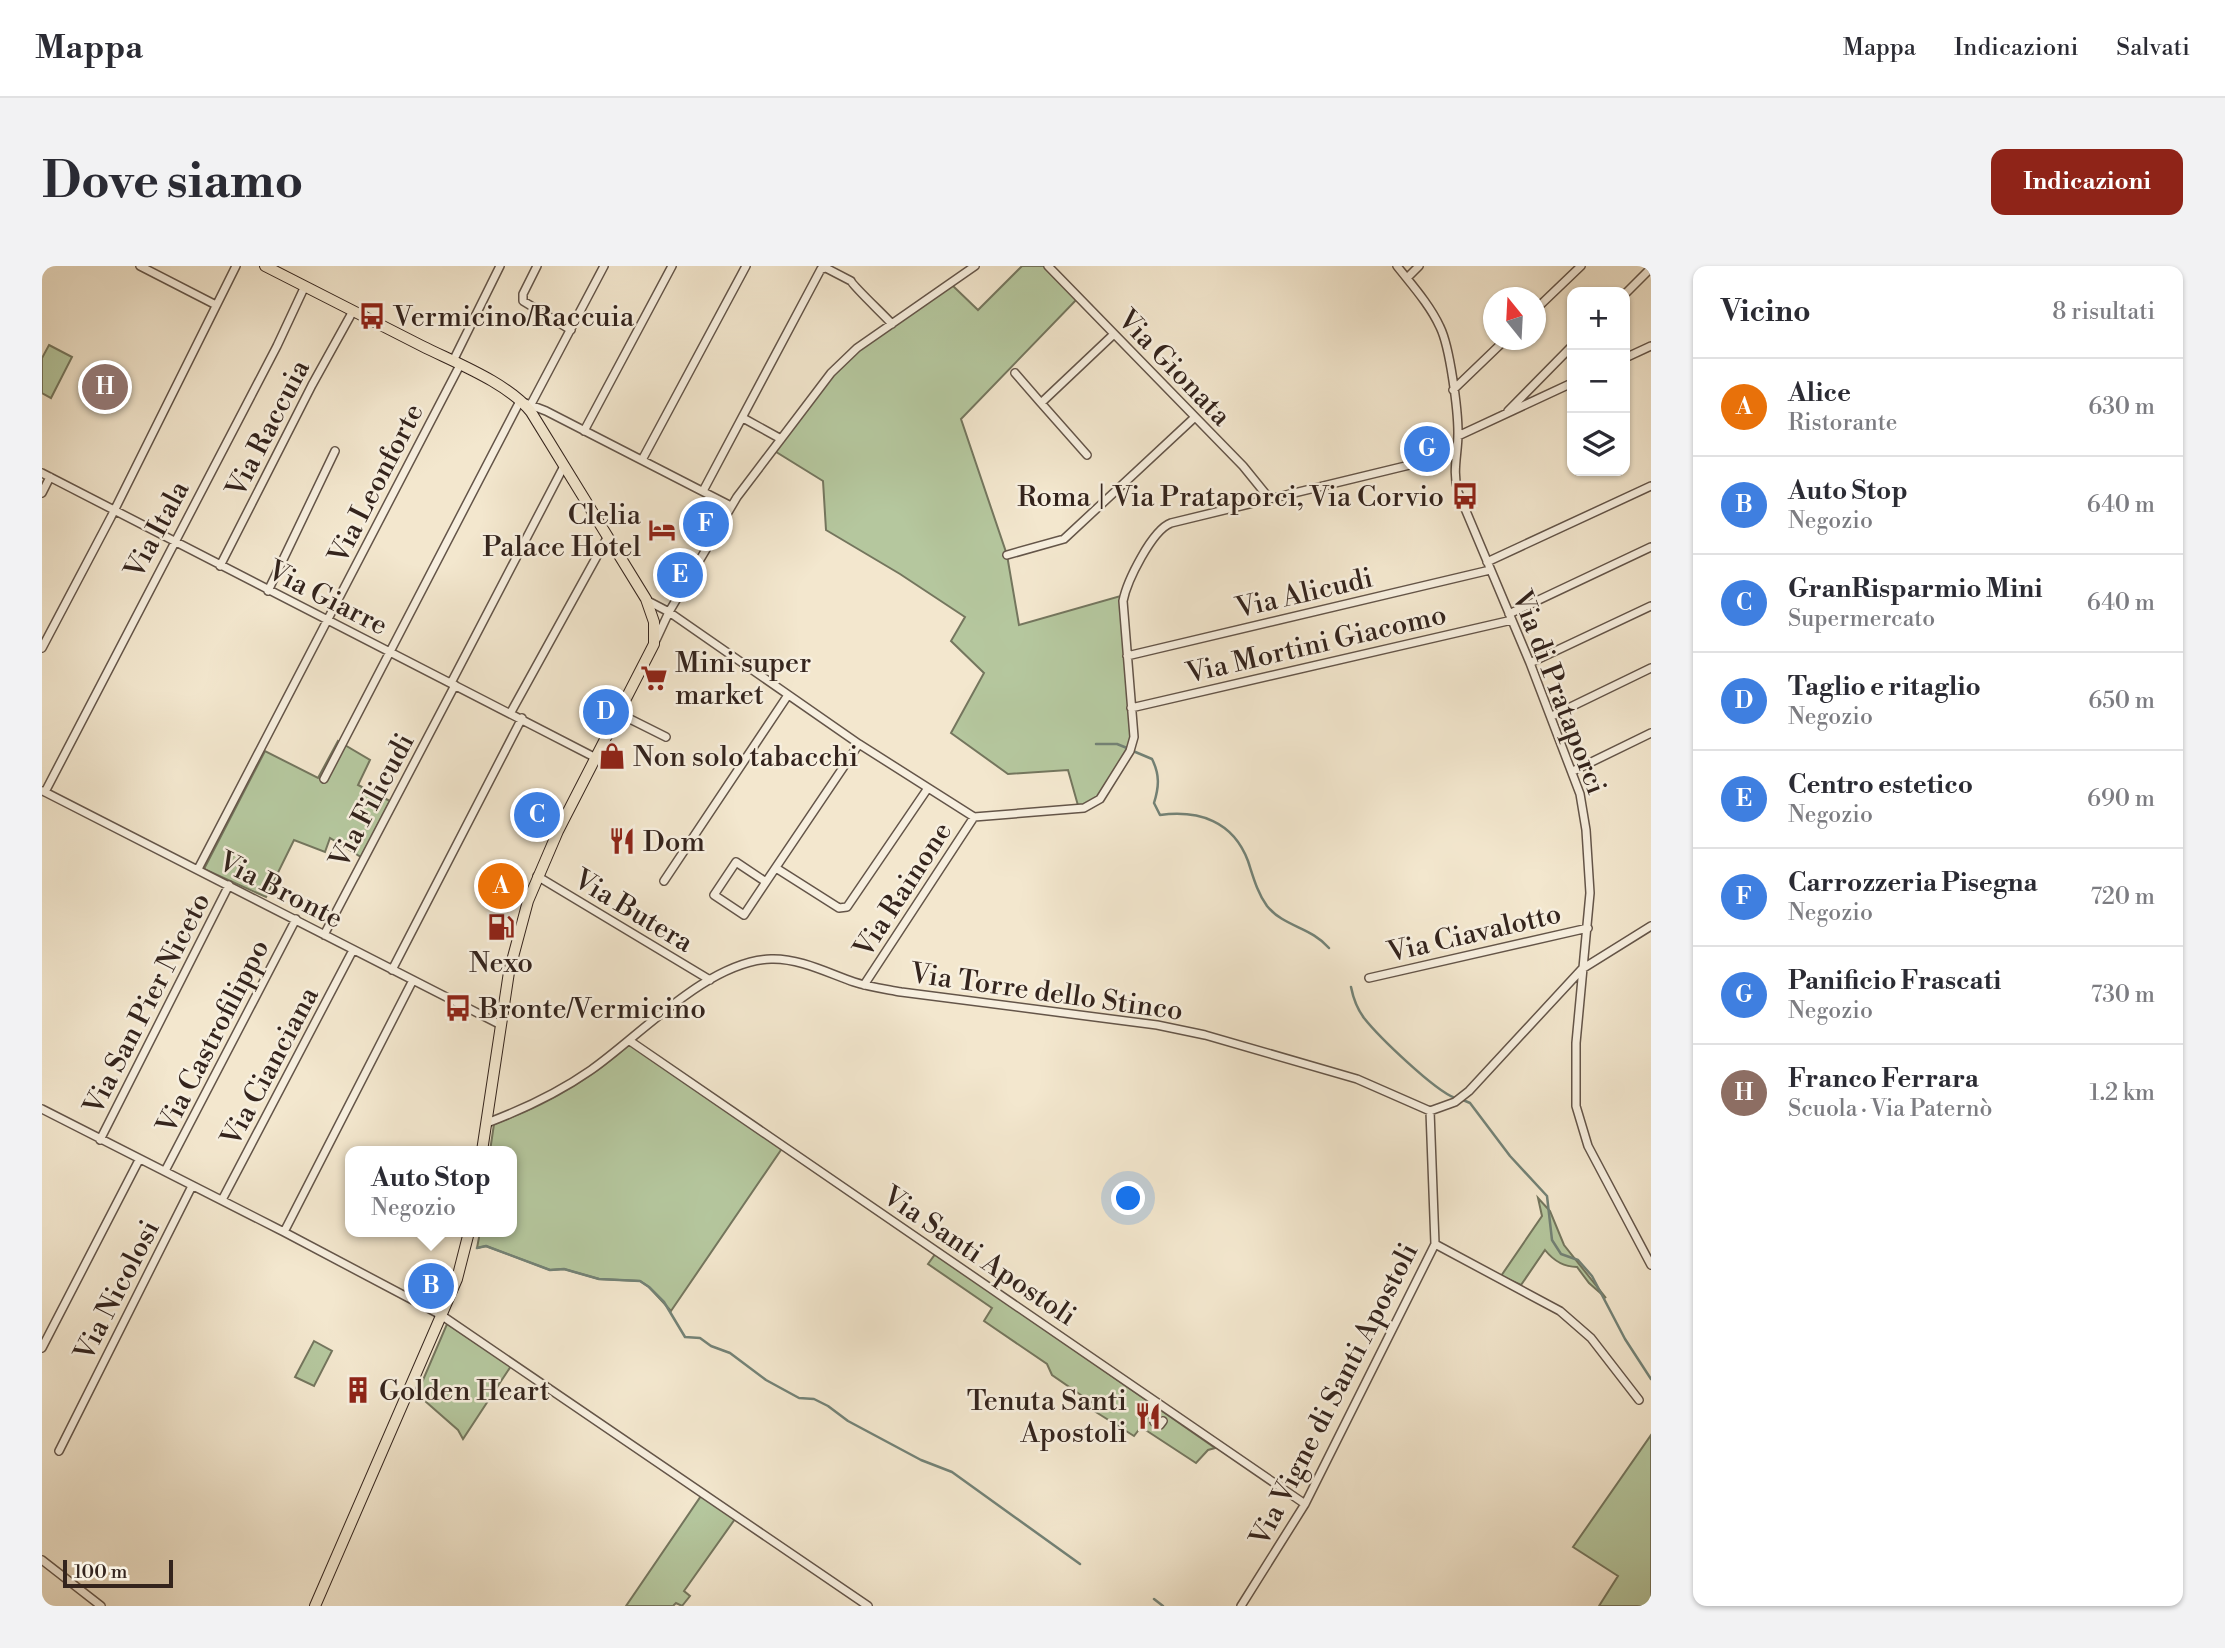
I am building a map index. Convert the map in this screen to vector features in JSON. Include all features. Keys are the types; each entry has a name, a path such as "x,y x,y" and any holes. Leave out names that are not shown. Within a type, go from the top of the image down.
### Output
{"main road":[{"path":"265,266 456,363 530,407 646,599 654,619 654,644 537,877 516,943 500,1025 483,1146"},
{"path":"315,1606 461,1269 469,1237"}],"street":[{"path":"140,266 216,305"},
{"path":"42,648 236,266"},
{"name":"Via Leonforte","path":"198,869 327,621 456,363 500,266"},
{"path":"537,266 523,294 523,301 571,330"},
{"path":"604,266 530,407 584,431 731,506"},
{"path":"584,431 672,266"},
{"path":"642,460 746,266"},
{"path":"654,644 669,612 731,506 835,369 857,348 975,266"},
{"name":"Via Gionata","path":"1048,266 1242,466 1269,498"},
{"name":"Via di Prataporci","path":"1397,266 1442,330 1458,436 1454,474 1458,492 1552,716 1580,794 1586,830 1590,893 1582,969 1575,1099 1578,1116 1595,1160 1651,1265"},
{"path":"1407,278 1419,266"},
{"path":"1546,299 1581,266"},
{"path":"703,491 821,269 826,268 851,281 853,287 863,293 892,324"},
{"path":"1630,289 1651,268"},
{"name":"Via Itala","path":"43,791 277,346 305,286"},
{"name":"Via Raccuia","path":"220,566 312,385 353,311"},
{"path":"1041,403 1114,334"},
{"path":"1630,356 1651,346"},
{"path":"1453,390 1495,350"},
{"path":"1502,416 1568,350"},
{"path":"1015,373 1087,455"},
{"path":"1458,436 1567,385"},
{"path":"324,779 388,651 520,401"},
{"path":"743,418 781,439"},
{"path":"1007,555 1064,539 1194,418"},
{"path":"268,591 335,451"},
{"path":"646,599 669,612 859,744 974,817 1084,808 1097,803 1131,747 1134,733 1123,607 1125,592 1159,529 1171,523 1269,498 1455,454"},
{"name":"Via Filicudi","path":"324,935 564,466"},
{"name":"Via Giarre","path":"42,473 268,591 523,718 596,758"},
{"path":"42,493 50,477"},
{"path":"1486,562 1651,486"},
{"path":"511,712 607,538"},
{"name":"Via Mortini Giacomo","path":"1131,708 1510,617 1651,547"},
{"name":"Via Alicudi","path":"1127,656 1490,570"},
{"path":"1530,663 1651,606"},
{"path":"654,619 660,612 669,612"},
{"path":"1552,716 1651,668"},
{"path":"664,881 788,695"},
{"path":"620,714 666,737"},
{"path":"392,970 523,718"},
{"path":"1573,771 1651,733"},
{"path":"766,882 736,862 714,895 744,915 859,744"},
{"path":"776,867 839,908 847,907 928,788"},
{"name":"Via Bronte","path":"43,791 500,1025"},
{"name":"Via Rainone","path":"864,985 974,817"},
{"name":"Via Butera","path":"537,877 710,980"},
{"name":"Via San Pier Niceto","path":"100,1140 229,885"},
{"name":"Via Castrofilippo","path":"165,1171 296,919"},
{"path":"1430,1111 1450,1104 1469,1091 1582,969 1651,926"},
{"name":"Via Ciavalotto","path":"1369,978 1588,928"},
{"name":"Via Cianciana","path":"222,1200 353,950"},
{"name":"Via Torre dello Stinco","path":"486,1123 525,1108 566,1087 630,1041 670,1007 710,980 747,964 775,959 811,967 864,985 995,1006 1152,1025 1209,1036 1357,1079 1430,1111"},
{"path":"284,1232 413,981"},
{"name":"Via Santi Apostoli","path":"630,1041 1305,1504"},
{"path":"42,1109 441,1315 868,1606"},
{"name":"Via Vigne di Santi Apostoli","path":"1241,1606 1305,1504 1435,1244 1430,1111"},
{"path":"42,1348 139,1160"},
{"name":"Via Nicolosi","path":"59,1451 192,1186"},
{"path":"1435,1244 1560,1311 1592,1340 1639,1399"},
{"path":"1141,1405 1152,1409 1159,1423"},
{"path":"42,1560 101,1606"}],"green space":[{"path":"1022,266 1048,266 1079,297 961,419 1007,555 1019,625 1124,595 1134,737 1099,801 1079,809 1068,770 1008,774 951,733 984,673 951,641 965,617 826,530 823,481 773,450 843,361 951,284 978,310"},
{"path":"49,345 72,357 51,398 42,393 42,358"},
{"path":"338,741 370,760 358,785 390,801 361,857 330,838 325,852 294,840 266,897 204,869 265,751 318,778"},
{"path":"631,1043 783,1147 671,1311 640,1281 599,1279 564,1269 550,1270 486,1246 477,1248 479,1237 517,1237 517,1146 491,1146 494,1124 566,1091"},
{"path":"1538,1198 1550,1211 1564,1245 1606,1298 1589,1283 1577,1267 1559,1262 1545,1250 1521,1285 1501,1276 1542,1216"},
{"path":"936,1253 1215,1448 1208,1450 1196,1463 1141,1427 1134,1436 1091,1409 1094,1404 1052,1375 1047,1364 984,1321 992,1308 928,1264"},
{"path":"447,1324 511,1366 463,1439 458,1430 417,1394"},
{"path":"314,1341 332,1351 314,1386 295,1377"},
{"path":"1651,1435 1651,1606 1599,1606 1618,1576 1573,1547"},
{"path":"701,1496 735,1519 684,1591 690,1596 682,1606 676,1603 673,1606 626,1606"}],"waterway":[{"path":"1096,744 1117,744 1127,748"},
{"path":"1133,751 1152,759 1155,765 1158,781 1154,803 1160,815 1188,814 1213,821 1224,828 1242,847 1267,906 1329,948"},
{"path":"1351,987 1354,999 1371,1027 1421,1074 1455,1098"},
{"path":"1463,1100 1470,1103 1510,1156 1547,1196 1552,1240 1561,1254 1578,1260 1592,1276 1625,1339 1651,1379"},
{"path":"477,1248 486,1246 550,1270 564,1269 599,1279 640,1281 664,1302 685,1337 700,1338 711,1346 730,1353 766,1380 799,1398 814,1399 848,1421 921,1460 952,1472 1080,1564"},
{"path":"1154,1599 1163,1606"}],"place":[{"name":"Vermicino/Raccuia","path":"372,316"},
{"name":"Franco Ferrara","path":"105,387"},
{"name":"Panificio Frascati","path":"1427,449"},
{"name":"Roma | Via Prataporci, Via Corvio","path":"1465,496"},
{"name":"Carrozzeria Pisegna","path":"706,524"},
{"name":"Clelia Palace Hotel","path":"662,530"},
{"name":"Centro estetico","path":"680,575"},
{"name":"Mini super market","path":"654,678"},
{"name":"Taglio e ritaglio","path":"606,712"},
{"name":"Non solo tabacchi","path":"612,756"},
{"name":"GranRisparmio Mini","path":"537,815"},
{"name":"Dom","path":"622,841"},
{"name":"Alice","path":"501,886"},
{"name":"Nexo","path":"501,927"},
{"name":"Bronte/Vermicino","path":"458,1008"},
{"name":"Auto Stop","path":"431,1286"},
{"name":"Golden Heart","path":"358,1390"},
{"name":"Tenuta Santi Apostoli","path":"1148,1416"}]}
